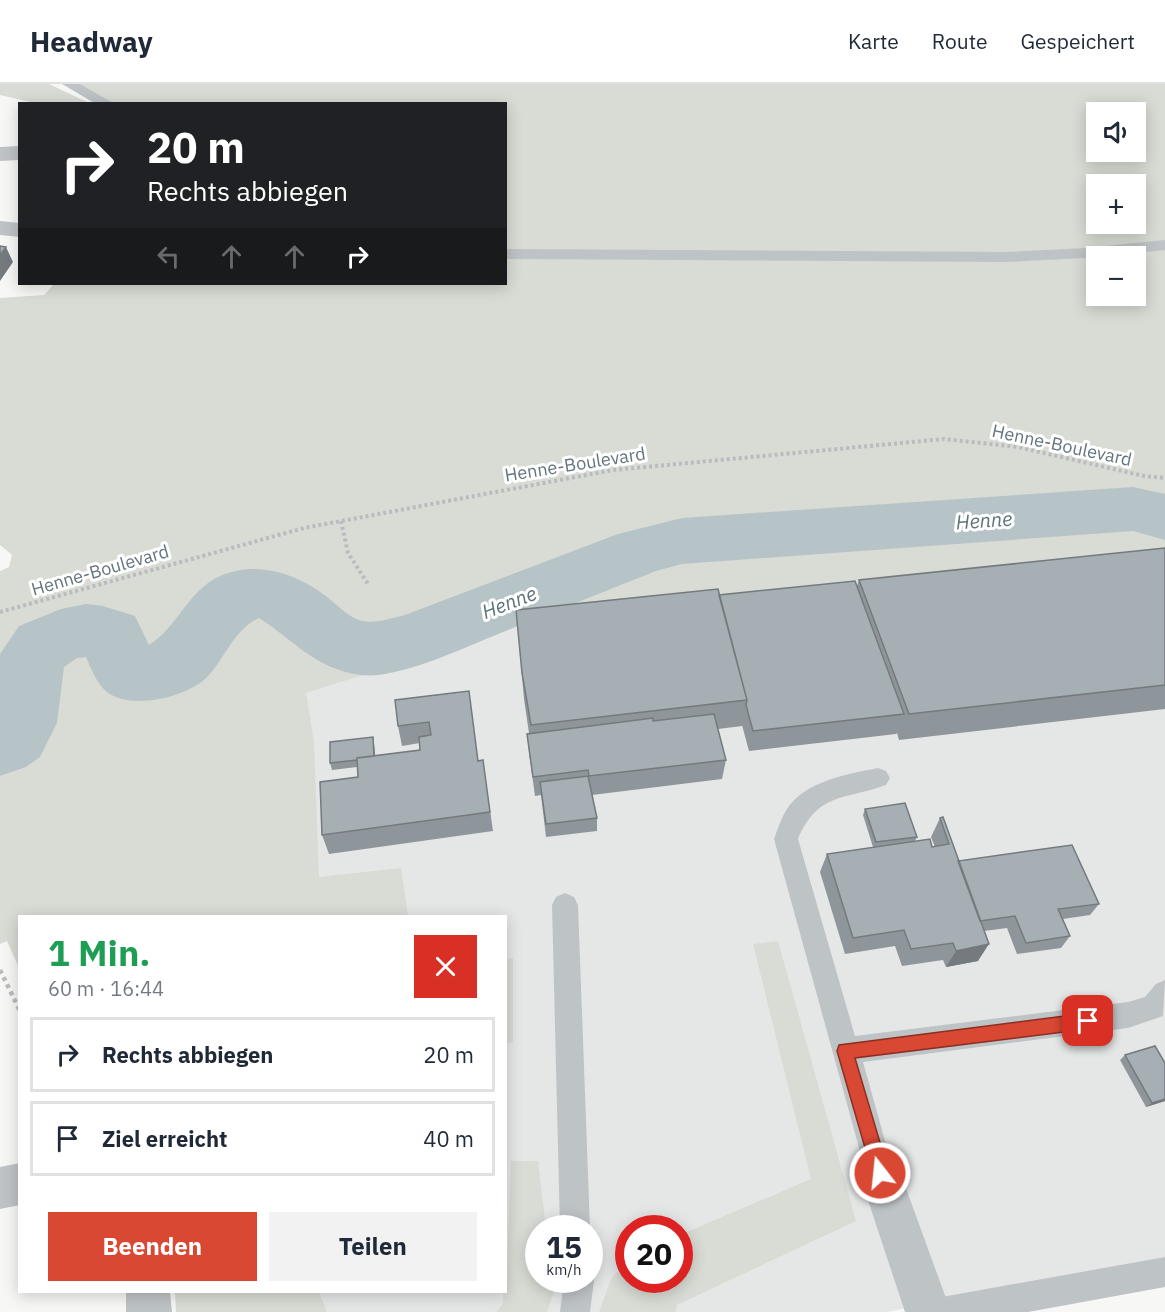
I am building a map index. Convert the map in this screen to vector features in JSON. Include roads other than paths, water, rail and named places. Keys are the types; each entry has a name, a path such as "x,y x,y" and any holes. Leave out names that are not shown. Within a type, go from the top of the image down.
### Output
{"street":[{"path":"0,154 18,153"},
{"path":"0,228 18,230"},
{"path":"880,1173 928,1312"},
{"path":"0,1188 18,1184"},
{"path":"148,1293 149,1312"}],"lane":[{"path":"69,84 104,102"},
{"path":"507,254 1006,257 1085,253 1165,245"},
{"path":"878,778 850,783 810,801 796,815 786,839 880,1173"},
{"path":"566,905 575,1215"},
{"path":"845,1051 1128,1015 1154,1007 1165,993"},
{"path":"942,1312 1165,1272"},
{"path":"575,1312 579,1293"}],"waterway":[{"name":"Henne","path":"0,746 14,736 22,723 28,673 33,658 43,644 61,635 86,630 111,635 124,665 133,674 152,673 167,669 179,661 214,617 231,602 247,593 263,593 278,598 292,606 331,637 345,644 361,648 376,648 420,637 641,551 682,541 1133,509 1165,517"}]}
